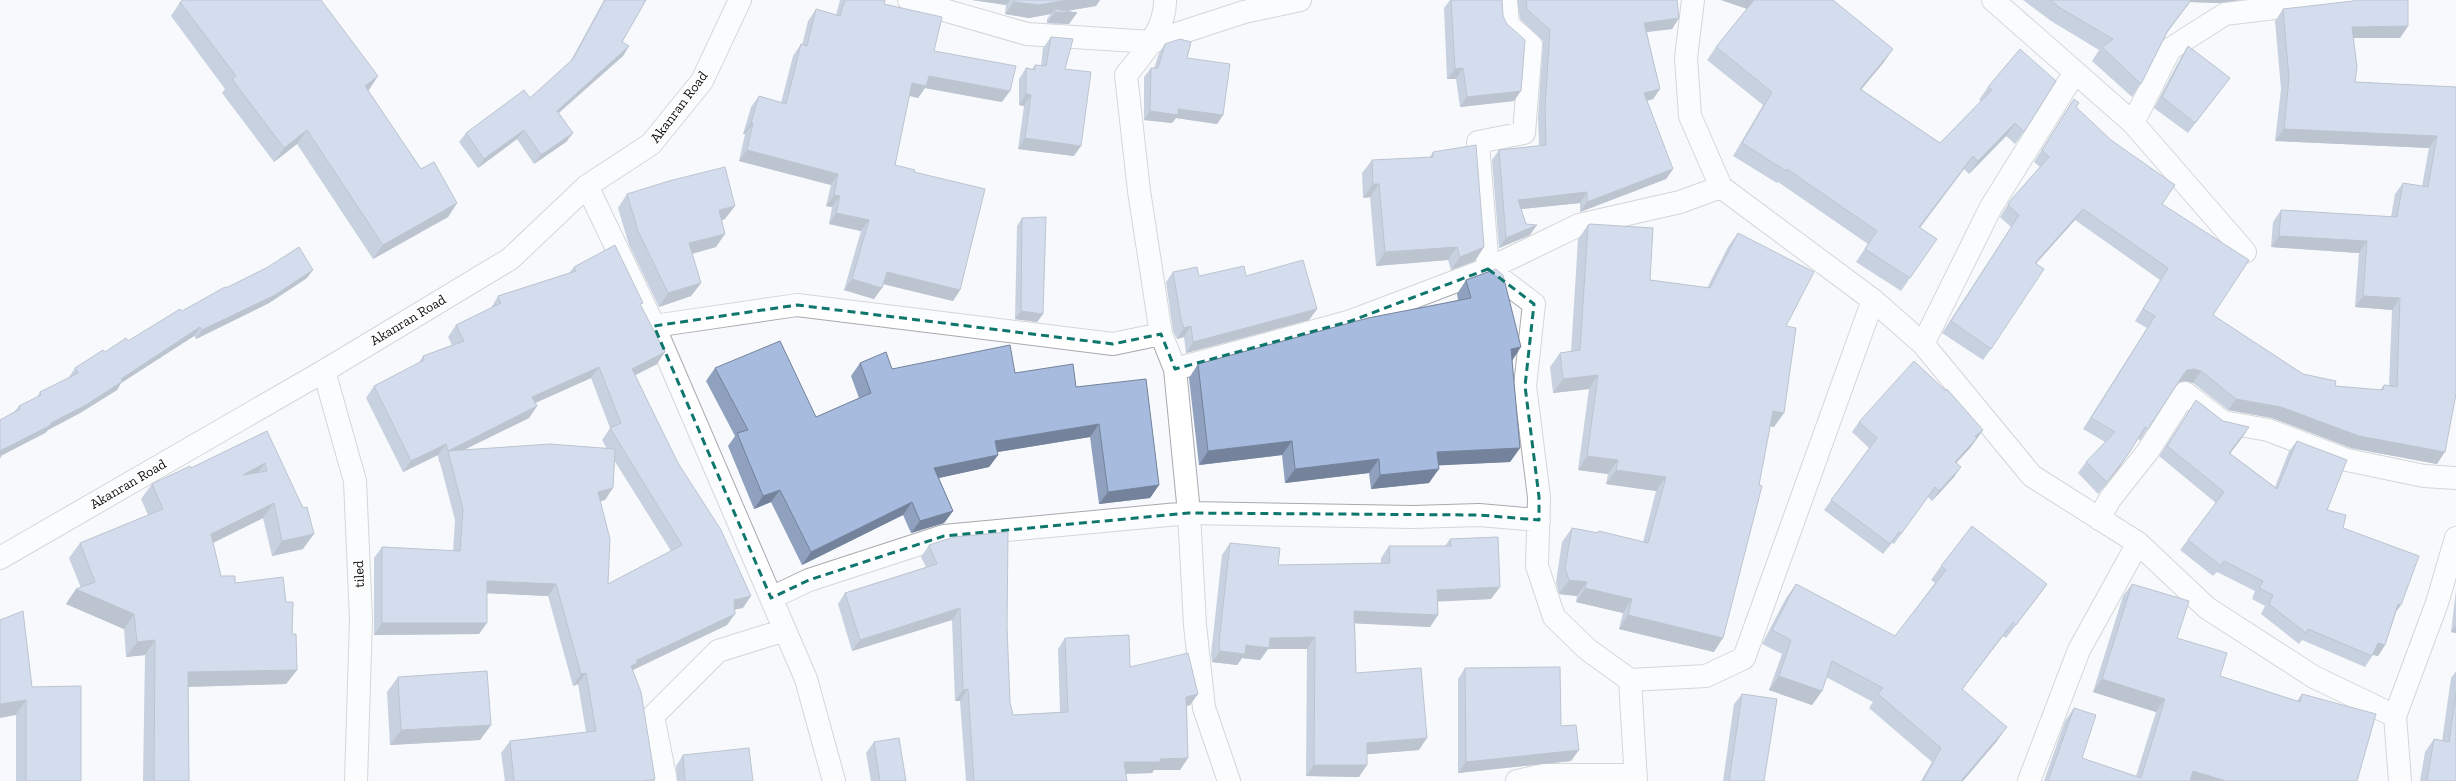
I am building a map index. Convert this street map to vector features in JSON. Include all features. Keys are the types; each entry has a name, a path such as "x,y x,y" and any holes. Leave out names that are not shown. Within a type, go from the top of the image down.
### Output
{"street":[{"name":"Akanran Road","path":"0,558 324,371 510,259 587,186 651,144 702,82 740,0"},
{"path":"909,0 1027,34 1152,42 1244,12 1300,0"},
{"path":"1165,0 1165,7 1152,42 1126,75 1139,191 1161,334 1175,369 1189,513 1195,625 1204,708 1229,781"},
{"path":"1506,0 1508,25 1531,45 1530,77 1524,133 1478,142 1488,269 1534,304 1525,386 1540,497 1537,566 1554,617 1587,649 1630,680 1706,676 1744,658 1873,300"},
{"path":"1693,0 1686,58 1690,116 1721,187 1873,300 1923,344 2032,476 2138,543 2207,608 2314,677 2396,716"},
{"path":"1993,0 2133,123 2245,252"},
{"path":"2133,123 2170,49 2225,14 2269,5 2343,0"},
{"path":"1923,344 1992,208 2075,72"},
{"path":"587,186 654,326 806,679 834,781"},
{"path":"1175,369 1351,321 1488,269 1579,225 1680,202 1721,187"},
{"path":"654,326 797,305 1113,344 1161,334"},
{"name":"tiled","path":"324,371 355,481 361,619 356,781"},
{"path":"2099,519 2110,499 2148,451 2185,393 2223,422 2268,430 2347,460 2424,476 2456,478"},
{"path":"771,598 809,580 944,536 1189,513 1413,517 1479,515 1539,520"},
{"path":"2400,781 2396,716 2437,603 2456,538"},
{"path":"2029,781 2079,650 2138,543"},
{"path":"666,781 654,716 718,651 785,630"},
{"path":"1517,781 1544,775 1636,778 1630,680"}],"highlighted area":[{"path":"1488,269 1534,304 1525,386 1539,497 1539,520 1479,515 1189,513 944,536 809,580 771,598 654,326 797,305 1113,344 1161,334 1175,369 1351,321"}],"building":[{"path":"183,0 321,0 378,76 365,86 421,169 434,162 457,203 383,245 307,130 284,148 232,79 236,76 180,2"},
{"path":"605,0 646,0 622,42 629,46 557,111 573,133 541,155 524,130 484,159 466,133 524,90 530,98 573,59"},
{"path":"845,0 885,0 884,4 942,17 934,51 1016,66 1010,91 929,76 926,86 912,83 895,165 915,170 914,172 985,189 960,290 887,272 882,288 852,279 869,220 836,213 840,196 834,195 838,174 747,150 753,123 751,122 759,96 786,104 801,44 807,46 816,9 840,16"},
{"path":"1014,0 1069,0 1038,5 1014,2"},
{"path":"1451,0 1502,0 1503,16 1507,24 1525,40 1521,91 1467,97 1463,68 1455,69"},
{"path":"1526,0 1677,0 1679,18 1644,23 1660,89 1644,93 1673,169 1587,202 1587,192 1518,200 1526,224 1537,225 1506,238 1499,150 1546,145 1545,106 1550,30 1527,9"},
{"path":"1754,0 1833,0 1893,49 1860,89 1940,143 1992,90 1988,87 2020,49 2056,81 2024,132 2015,123 1978,161 1973,156 1919,227 1937,239 1910,278 1865,249 1877,231 1787,169 1786,171 1742,143 1772,92 1716,47"},
{"path":"2050,0 2191,0 2168,30 2141,84 2102,47 2113,39 2060,8"},
{"path":"2354,0 2408,0 2408,26 2352,27 2357,67 2355,82 2456,87 2456,394 2445,452 2359,436 2281,407 2236,399 2201,371 2194,369 2187,370 2183,375 2148,429 2145,427 2127,456 2107,482 2086,462 2115,432 2091,418 2155,316 2143,309 2168,268 2083,209 2035,263 2044,269 1991,349 1951,321 2019,215 2008,205 2049,157 2042,150 2074,99 2079,103 2076,107 2111,140 2175,185 2162,204 2249,260 2213,315 2303,374 2336,381 2335,386 2383,390 2384,385 2397,387 2400,298 2363,296 2367,241 2279,236 2281,210 2397,217 2403,183 2428,187 2437,136 2284,129 2289,78 2283,9"},
{"path":"1055,9 1077,13 1055,12"},
{"path":"1051,37 1073,39 1065,69 1091,72 1081,146 1025,138 1031,95 1026,94 1026,68 1035,70 1035,65 1046,66"},
{"path":"1180,39 1191,42 1187,58 1230,64 1223,115 1178,109 1178,115 1150,111 1151,68 1158,68 1165,44"},
{"path":"2188,46 2230,78 2195,123 2162,97"},
{"path":"1476,145 1484,247 1460,257 1457,247 1385,252 1379,184 1373,184 1372,160 1433,157 1433,152"},
{"path":"725,167 735,206 719,210 725,234 689,243 701,283 668,293 638,231 627,194 669,181"},
{"path":"1046,217 1043,314 1021,311 1022,218"},
{"path":"1588,225 1653,228 1650,280 1710,288 1738,233 1814,272 1786,326 1796,328 1784,413 1773,411 1759,485 1762,486 1723,638 1628,615 1632,599 1585,588 1587,582 1569,580 1565,568 1572,528 1598,533 1599,531 1648,543 1666,477 1616,470 1618,460 1587,456 1598,375 1563,379 1560,353 1580,350"},
{"path":"615,245 643,303 640,304 665,352 632,369 678,463 721,530 751,596 734,600 735,614 637,660 637,663 631,666 641,692 655,779 645,781 514,781 510,741 596,731 586,673 581,674 556,584 487,581 487,623 382,623 382,547 460,551 463,509 446,444 411,461 374,386 424,360 423,356 464,341 456,325 501,303 498,296 576,271 574,267","holes":["599,367 621,423 610,428 682,545 608,584 610,539 598,492 613,488 615,449 550,444 448,451 537,406 532,397"]},
{"path":"299,247 313,270 275,295 202,330 200,327 121,379 123,381 86,405 0,451 0,420 20,409 19,406 41,395 40,392 78,373 75,368 103,350 105,352 126,338 128,341 180,309 182,311 225,287 226,288 268,267"},
{"path":"1303,260 1317,309 1193,342 1191,326 1184,328 1181,320 1173,272 1197,267 1199,276 1244,266 1246,276"},
{"path":"1496,269 1503,275 1521,347 1511,349 1520,448 1437,452 1439,469 1380,475 1379,459 1295,469 1292,441 1208,451 1198,364 1368,318 1471,298 1466,280"},
{"path":"780,341 816,417 871,393 860,363 886,352 892,369 1010,345 1015,373 1073,364 1076,387 1146,379 1159,485 1108,492 1099,424 995,441 998,455 934,468 953,511 920,521 912,502 811,552 780,490 763,496 737,433 748,430 715,368"},
{"path":"1914,361 1946,391 1947,389 1983,430 1975,436 1977,438 1955,462 1961,467 1939,491 1935,487 1901,534 1899,532 1890,544 1831,500 1877,438 1859,422"},
{"path":"2196,400 2223,421 2249,427 2229,453 2277,489 2297,441 2347,460 2327,510 2346,515 2343,528 2419,556 2401,605 2398,604 2385,645 2378,643 2372,656 2308,629 2306,633 2269,604 2273,595 2259,588 2263,581 2224,561 2221,566 2188,540 2224,492 2167,446"},
{"path":"267,431 303,508 307,507 314,534 282,541 274,503 211,534 221,576 235,576 235,583 283,577 286,602 293,602 292,634 296,634 297,670 188,672 189,781 154,781 155,640 137,642 134,614 76,589 95,582 80,543 163,509 152,484 190,466 191,468","holes":["265,463 267,471 243,475"]},
{"path":"1972,526 2047,584 2016,625 2013,622 1962,689 2007,727 1961,781 1923,781 1941,748 1878,694 1883,688 1832,661 1822,691 1779,676 1791,640 1772,630 1796,584 1895,636 1946,570 1941,566"},
{"path":"1008,532 1007,627 1010,703 1013,715 1068,712 1065,638 1129,635 1130,667 1188,653 1198,694 1186,697 1188,758 1160,759 1160,762 1124,762 1127,781 974,781 968,689 963,690 960,608 860,640 845,593 937,564 929,545 954,537"},
{"path":"1498,537 1500,587 1437,590 1438,615 1354,611 1356,673 1421,668 1427,738 1367,743 1367,765 1314,765 1315,637 1270,638 1269,648 1246,645 1245,654 1220,651 1219,642 1230,543 1280,548 1278,565 1390,563 1389,546 1451,546 1450,539"},
{"path":"2132,584 2189,601 2177,638 2227,653 2220,676 2300,702 2302,694 2376,714 2357,781 2226,781 2193,771 2190,781 2048,781 2074,708 2096,715 2082,758 2141,778 2165,699 2102,679"},
{"path":"23,611 32,687 81,686 81,781 26,781 26,700 0,704 0,620"},
{"path":"1560,667 1561,726 1576,725 1579,750 1466,762 1465,668"},
{"path":"487,671 491,725 401,730 398,677"},
{"path":"2456,693 2456,781 2427,781 2434,739 2449,742"},
{"path":"1742,694 1777,699 1764,781 1729,781"},
{"path":"899,738 906,781 880,781 874,742"},
{"path":"749,748 753,781 685,781 683,755"}]}
